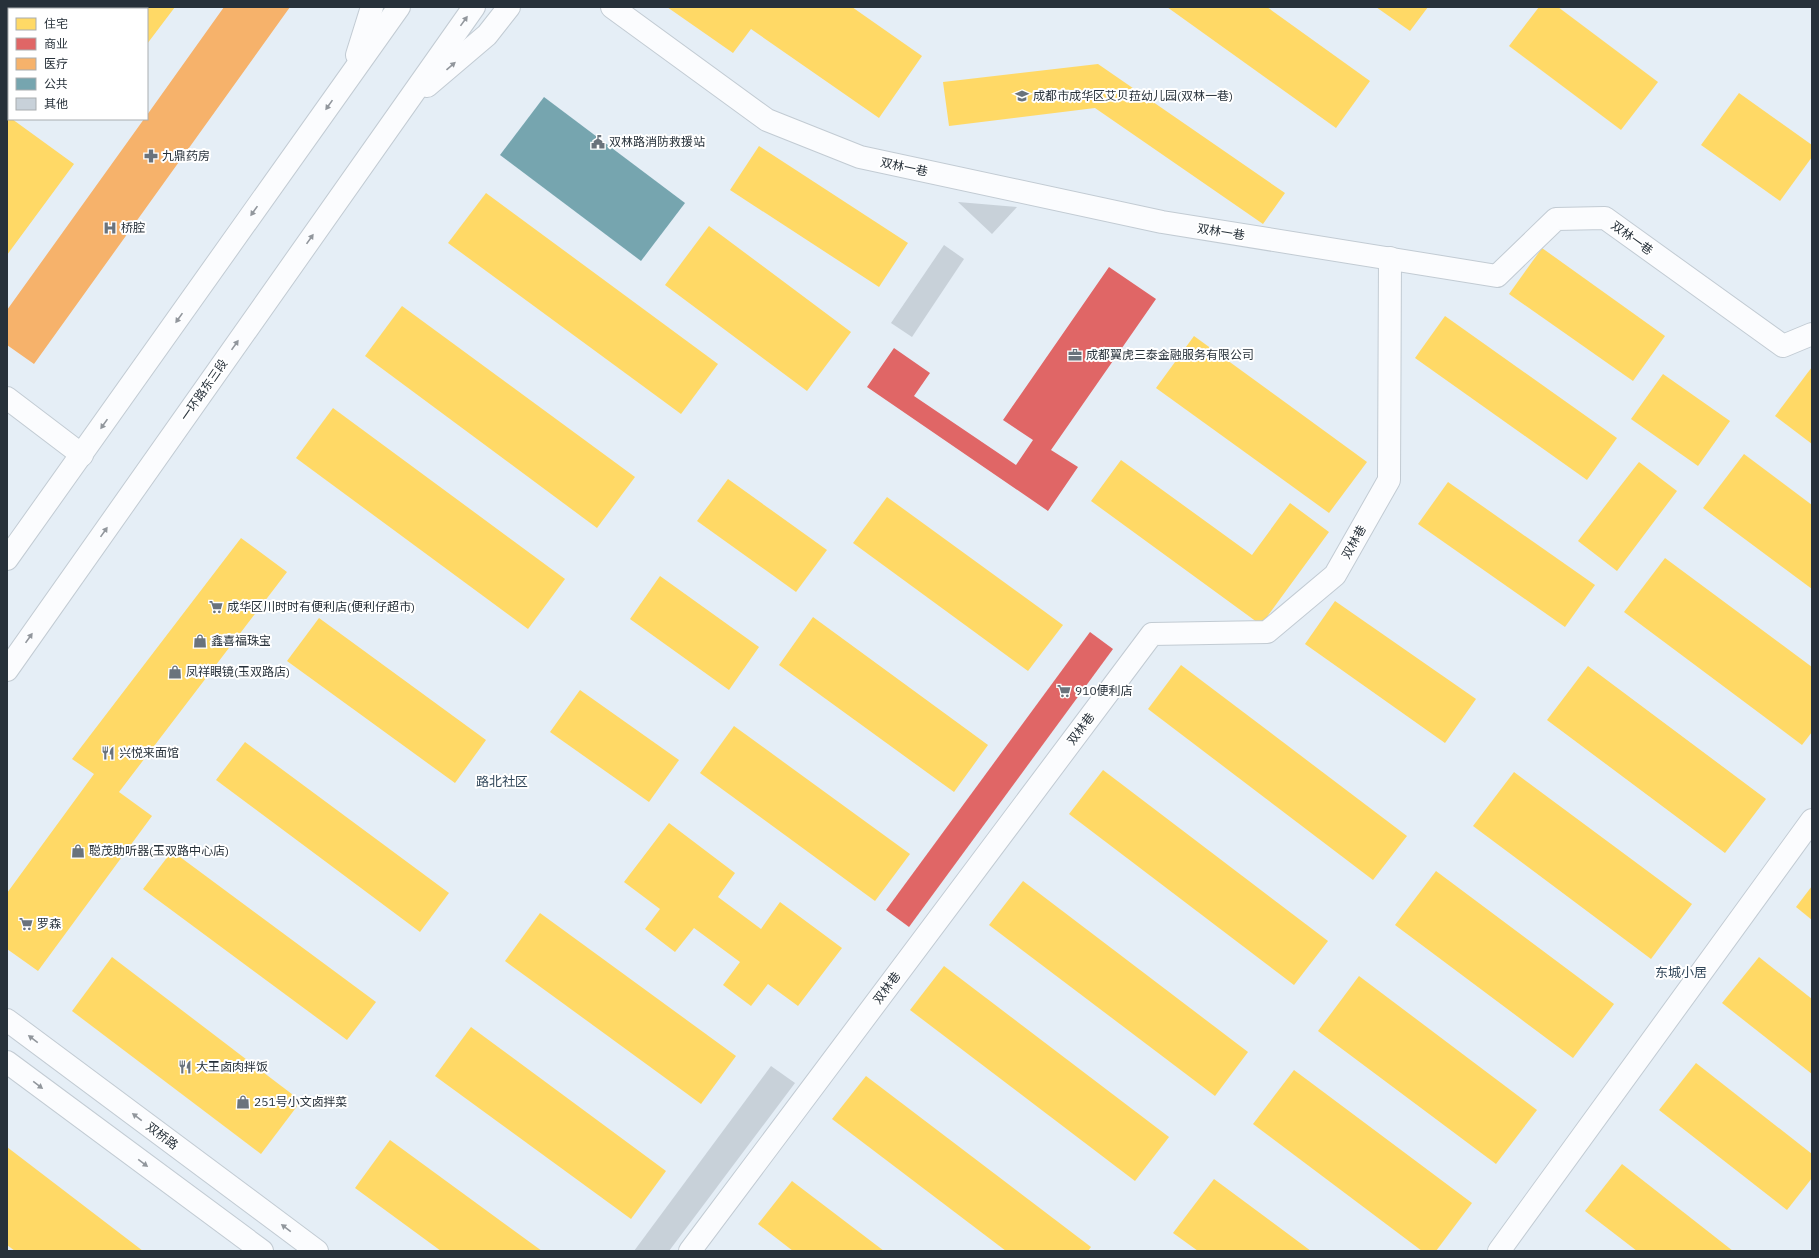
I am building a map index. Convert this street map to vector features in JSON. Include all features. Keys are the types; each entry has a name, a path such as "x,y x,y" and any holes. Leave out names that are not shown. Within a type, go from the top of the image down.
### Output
{"street":[{"path":"351,73 372,7"},
{"path":"7,559 351,73 400,7"},
{"path":"400,109 474,7"},
{"path":"400,109 487,35 509,7"},
{"name":"双林一巷","path":"612,7 767,120 860,157 1162,222 1497,276 1556,219 1605,218 1783,346 1812,334"},
{"name":"一环路东三段","path":"7,670 400,109"},
{"name":"双林巷","path":"690,1251 1152,634 1267,632 1335,575 1389,480 1390,258"},
{"path":"7,398 82,455"},
{"path":"1500,1251 1812,820"},
{"name":"双桥路","path":"7,1020 318,1251"},
{"path":"7,1062 262,1251"}],"building: 住宅":[{"path":"7,7 175,7 148,43 148,8 8,8 7,49"},
{"path":"667,7 852,7 922,56 879,118 751,29 733,53"},
{"path":"1167,7 1267,7 1370,81 1336,128"},
{"path":"1376,7 1428,7 1410,31"},
{"path":"1539,7 1558,7 1658,82 1621,130 1509,46"},
{"path":"1098,64 1285,193 1263,224 1095,108 949,126 943,82"},
{"path":"1739,93 1812,145 1812,157 1780,201 1701,145"},
{"path":"8,118 8,120 13,120 74,164 7,255"},
{"path":"759,146 908,243 879,287 730,190"},
{"path":"486,193 718,364 681,414 448,243"},
{"path":"709,226 851,332 807,391 665,285"},
{"path":"1542,248 1665,336 1633,381 1509,294"},
{"path":"402,306 635,477 597,528 365,356"},
{"path":"1445,316 1617,438 1587,480 1415,358"},
{"path":"1194,336 1367,462 1329,513 1156,388"},
{"path":"1812,367 1812,444 1775,416"},
{"path":"1663,374 1730,421 1698,466 1631,419"},
{"path":"333,408 565,579 528,629 296,458"},
{"path":"1744,454 1812,505 1812,589 1703,508"},
{"path":"1121,460 1252,555 1290,503 1329,532 1261,625 1091,501"},
{"path":"1639,462 1677,491 1617,571 1578,541"},
{"path":"728,479 827,550 796,592 697,521"},
{"path":"1448,482 1595,585 1565,627 1418,524"},
{"path":"887,497 1063,625 1028,671 853,543"},
{"path":"241,538 287,572 119,792 152,816 38,971 7,949 7,893 94,774 72,759"},
{"path":"1665,558 1812,667 1812,732 1802,745 1624,612"},
{"path":"660,576 759,647 729,690 630,619"},
{"path":"1335,601 1476,699 1445,743 1305,644"},
{"path":"813,617 988,745 954,792 779,665"},
{"path":"319,618 486,740 455,783 287,661"},
{"path":"1181,665 1407,836 1373,880 1148,709"},
{"path":"1588,666 1766,799 1725,853 1547,720"},
{"path":"580,690 679,760 649,802 550,732"},
{"path":"734,726 910,854 875,901 700,773"},
{"path":"245,742 449,893 420,932 216,780"},
{"path":"1103,770 1328,941 1294,985 1069,814"},
{"path":"1514,772 1692,904 1651,959 1473,826"},
{"path":"669,823 735,873 718,897 761,929 780,902 842,948 798,1006 768,984 751,1006 723,985 740,962 694,928 675,952 645,929 660,909 624,882"},
{"path":"172,851 376,1002 347,1040 143,889"},
{"path":"1436,871 1614,1004 1573,1058 1395,925"},
{"path":"1023,881 1248,1052 1215,1096 989,925"},
{"path":"1812,886 1812,920 1796,907"},
{"path":"540,913 736,1056 701,1104 505,961"},
{"path":"112,957 301,1101 261,1154 72,1011"},
{"path":"1759,957 1812,999 1812,1074 1722,1003"},
{"path":"944,966 1169,1137 1135,1181 910,1010"},
{"path":"1359,976 1537,1110 1496,1164 1318,1031"},
{"path":"471,1027 666,1171 631,1219 435,1076"},
{"path":"1696,1063 1812,1154 1812,1178 1787,1210 1659,1110"},
{"path":"1294,1070 1472,1203 1436,1251 1422,1251 1253,1124"},
{"path":"866,1076 1091,1247 1088,1251 1006,1251 832,1119"},
{"path":"390,1140 542,1251 441,1251 355,1188"},
{"path":"7,1147 143,1251 15,1251 7,1245"},
{"path":"1622,1164 1733,1251 1637,1251 1585,1211"},
{"path":"1214,1179 1311,1251 1198,1251 1173,1233"},
{"path":"792,1181 884,1251 793,1251 758,1224"}],"building: 商业":[{"path":"1109,267 1156,299 1051,450 1078,467 1048,511 867,387 894,348 930,373 914,396 1016,465 1033,440 1003,420"},
{"path":"1090,632 1113,649 909,927 886,910"}],"building: 医疗":[{"path":"224,7 290,7 34,364 7,345 7,310 143,120 148,120 148,114"}],"building: 公共":[{"path":"544,97 685,203 641,261 500,155"}],"building: 其他":[{"path":"958,202 1017,207 992,234"},
{"path":"944,245 964,259 912,337 891,323"},
{"path":"771,1066 795,1083 669,1251 634,1251"}],"place":[{"name":"成都市成华区艾贝菈幼儿园(双林一巷)","path":"1022,96"},
{"name":"双林路消防救援站","path":"598,142"},
{"name":"九鼎药房","path":"151,156"},
{"name":"桥腔","path":"110,228"},
{"name":"成都翼虎三泰金融服务有限公司","path":"1075,355"},
{"name":"成华区川时时有便利店(便利仔超市)","path":"216,607"},
{"name":"鑫喜福珠宝","path":"200,641"},
{"name":"凤祥眼镜(玉双路店)","path":"175,672"},
{"name":"910便利店","path":"1064,691"},
{"name":"兴悦来面馆","path":"108,753"},
{"name":"聪茂助听器(玉双路中心店)","path":"78,851"},
{"name":"罗森","path":"26,924"},
{"name":"大王卤肉拌饭","path":"185,1067"},
{"name":"251号小文卤拌菜","path":"243,1102"}],"district":[{"name":"路北社区","path":"502,781"},
{"name":"东城小居","path":"1681,972"}]}
